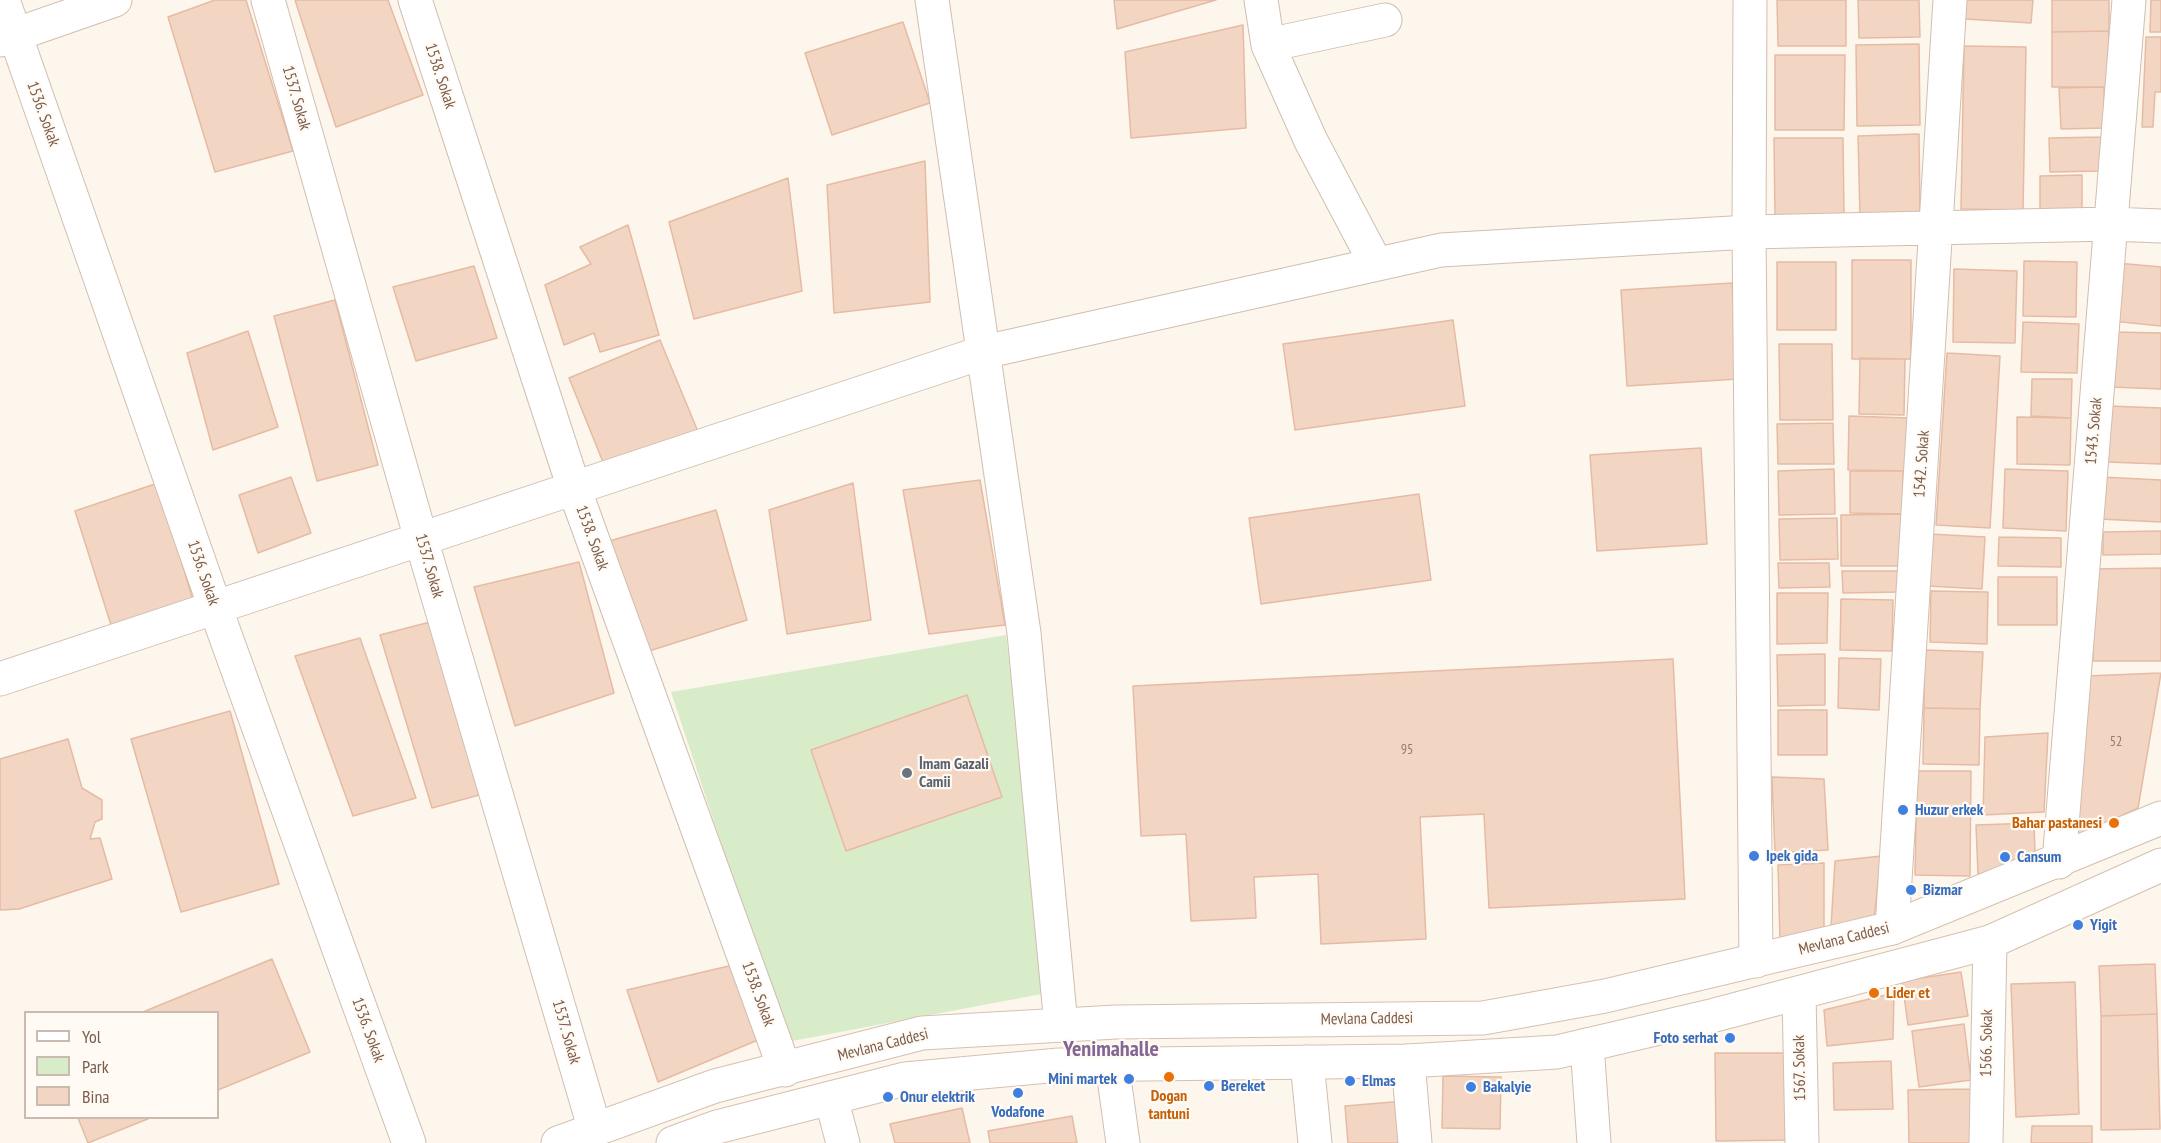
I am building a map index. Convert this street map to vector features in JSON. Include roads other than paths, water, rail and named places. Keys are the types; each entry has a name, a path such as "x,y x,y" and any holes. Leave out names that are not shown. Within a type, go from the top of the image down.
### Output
{"street":[{"name":"1536. Sokak","path":"3,0 7,38 116,316 215,608 409,1143"},
{"path":"7,38 115,0"},
{"name":"1537. Sokak","path":"268,0 421,539 595,1130"},
{"name":"1538. Sokak","path":"415,0 574,488 785,1070"},
{"path":"932,0 1024,633 1061,1025"},
{"path":"1261,0 1268,45 1311,141 1376,264"},
{"path":"1750,0 1749,232 1756,961"},
{"name":"1542. Sokak","path":"1892,928 1950,0"},
{"name":"1543. Sokak","path":"2059,862 2129,0"},
{"path":"1268,45 1385,21"},
{"path":"0,679 984,352 1441,250 1749,232 2110,224 2161,226"},
{"name":"Mevlana Caddesi","path":"558,1143 715,1086 785,1070 922,1033 1116,1022 1484,1018 1605,996 1892,928 2059,862 2161,818"},
{"path":"673,1143 717,1127 905,1079 1059,1065 1408,1061 1557,1052 1799,993 1990,942 2161,865"},
{"name":"1566. Sokak","path":"1986,1143 1990,942"},
{"name":"1567. Sokak","path":"1799,993 1802,1143"},
{"path":"1587,1045 1594,1143"},
{"path":"1408,1061 1415,1143"},
{"path":"1307,1062 1315,1143"},
{"path":"1112,1064 1123,1143"},
{"path":"831,1098 843,1143"}],"place":[{"name":"İmam Gazali Camii","path":"907,773"},
{"name":"Huzur erkek","path":"1903,810"},
{"name":"Bahar pastanesi","path":"2114,823"},
{"name":"Ipek gida","path":"1754,856"},
{"name":"Cansum","path":"2005,857"},
{"name":"Bizmar","path":"1911,890"},
{"name":"Yigit","path":"2078,925"},
{"name":"Lider et","path":"1874,993"},
{"name":"Foto serhat","path":"1730,1038"},
{"name":"Dogan tantuni","path":"1169,1077"},
{"name":"Mini martek","path":"1129,1079"},
{"name":"Elmas","path":"1350,1081"},
{"name":"Bereket","path":"1209,1086"},
{"name":"Bakalyie","path":"1471,1087"},
{"name":"Vodafone","path":"1018,1093"},
{"name":"Onur elektrik","path":"888,1097"}],"district":[{"name":"Yenimahalle","path":"1111,1050"}]}
